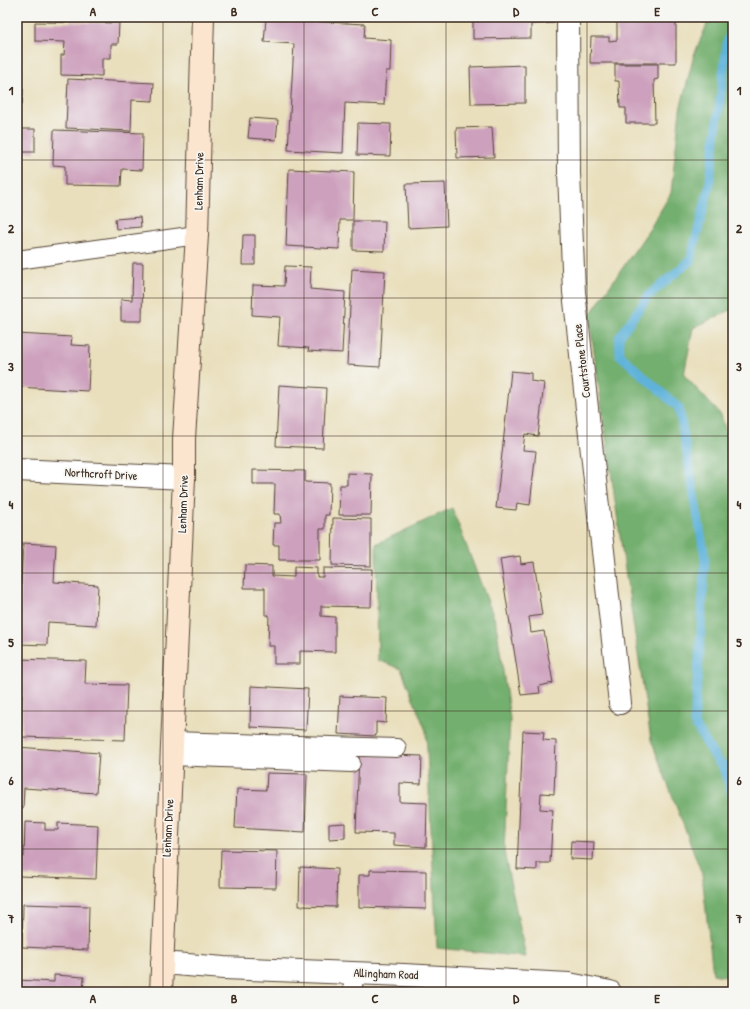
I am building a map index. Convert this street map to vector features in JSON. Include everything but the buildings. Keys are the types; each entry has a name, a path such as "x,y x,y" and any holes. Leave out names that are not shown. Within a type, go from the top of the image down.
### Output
{"street":[{"name":"Lenham Drive","path":"161,992 184,478 184,439 197,235 203,17"},
{"name":"Courtstone Place","path":"568,17 569,172 574,292 620,703"},
{"name":"Northcroft Drive","path":"17,470 184,478"},
{"name":"Allingham Road","path":"162,963 353,982 569,984 610,992"}],"lane":[{"path":"17,260 197,235"},
{"path":"172,748 397,748"},
{"path":"172,748 351,763"}],"green space":[{"path":"710,17 733,17 733,309 693,328 684,375 721,415 733,456 733,978 713,974 702,874 651,740 589,316 649,230 671,193 680,110 694,55"},
{"path":"452,508 496,623 510,719 504,852 526,957 437,948 426,731 401,669 378,660 376,544"}],"waterway":[{"path":"733,25 727,43 709,188 690,261 649,295 619,337 620,355 679,408 705,558 694,723 718,762 733,770"},
{"path":"722,765 733,797"}]}
